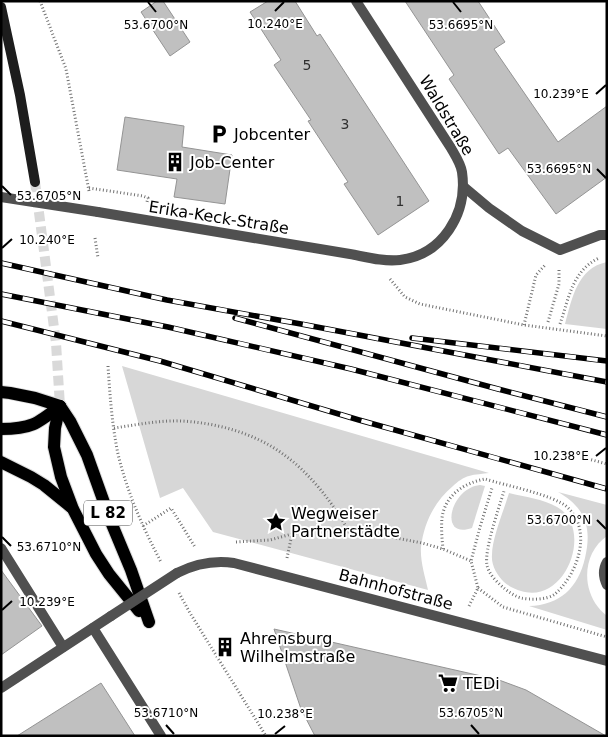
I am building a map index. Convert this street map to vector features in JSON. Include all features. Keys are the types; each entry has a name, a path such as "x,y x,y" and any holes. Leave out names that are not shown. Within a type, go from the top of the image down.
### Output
{"main road":[{"path":"1,7 18,86 35,182"},
{"path":"1,392 35,398 60,406"},
{"path":"1,429 29,427 41,422 60,406"},
{"name":"L 82","path":"60,406 87,455 149,622 109,574 73,509 61,477 54,447 54,428 60,406"},
{"name":"L 82","path":"1,462 44,485 73,509"}],"street":[{"name":"Waldstraße","path":"356,1 451,148 462,170 464,188 461,206 453,225 445,236 430,248"},
{"path":"464,188 522,231 560,250 607,235"},
{"name":"Erika-Keck-Straße","path":"1,197 375,259 399,260 418,256 430,248"},
{"path":"1,548 63,647"},
{"name":"Bahnhofstraße","path":"1,688 184,569 204,563 224,562 244,565 607,661"},
{"path":"607,562 604,566 604,579 607,585"},
{"path":"93,628 161,736"}],"path":[{"path":"40,1 66,69 90,194"},
{"path":"89,188 143,196"},
{"path":"95,238 98,258"},
{"path":"524,325 536,275 560,250"},
{"path":"560,324 574,281 590,262 602,257"},
{"path":"375,259 405,297 420,304 524,325 607,336"},
{"path":"548,322 559,284"},
{"path":"108,366 110,406 114,428 153,422 180,421 205,423 254,438 282,454 304,472 342,518 349,532"},
{"path":"581,457 607,464"},
{"path":"443,549 442,519 444,509 451,497 460,488 474,481 485,479 552,499 567,506 576,518 581,535 580,546 571,576 553,595 533,599 522,598 512,594 493,577 487,565 490,536 504,491"},
{"path":"492,488 471,561 478,588 503,607 607,637"},
{"path":"142,526 171,508 186,530"},
{"path":"229,543 270,540 314,530 371,533 443,549 471,561"},
{"path":"284,576 292,534"},
{"path":"194,545 203,545"},
{"path":"460,622 478,588"}],"shaded area":[{"path":"607,262 607,329 565,324 573,295 582,278 597,265"},
{"path":"122,366 489,473 471,475 459,481 440,499 427,521 421,552 428,590 213,532 183,488 160,498"},
{"path":"480,485 485,486 472,528 461,530 455,527 452,520 452,512 455,503 470,488"},
{"path":"558,492 607,505 607,536 594,551 590,560 587,579 593,598 607,616 607,630 529,606 550,602 566,593 578,578 585,558 588,537 585,520 575,505"},
{"path":"509,493 552,504 568,517 573,531 574,546 570,562 562,576 551,587 537,592 521,591 508,585 501,579 492,562 494,541"}],"building":[{"path":"157,1 163,1 190,42 170,56 141,12"},
{"path":"268,1 295,1 317,36 320,34 429,201 378,235 344,184 348,182 308,121 311,120 274,65 281,60 250,12"},
{"path":"405,1 478,1 505,42 494,49 558,142 607,106 607,177 556,214 508,148 499,154 449,79 454,75"},
{"name":"Job-Center","path":"125,117 184,126 182,147 232,155 225,204 174,197 177,179 117,170"},
{"path":"1,570 42,626 1,655"},
{"path":"274,629 499,680 526,690 606,736 315,736 301,709"},
{"path":"101,683 135,736 17,736"}],"tunnel":[{"path":"35,182 56,343 60,406"}],"railway":[{"path":"1,263 167,300 607,382"},
{"path":"1,294 168,327 351,369 607,435"},
{"path":"235,318 607,417"},
{"path":"1,321 160,361 359,420 607,489"},
{"path":"412,338 607,361"}],"place":[{"name":"Jobcenter","path":"219,134"},
{"name":"Job-Center","path":"175,162"},
{"name":"Wegweiser Partnerstädte","path":"276,522"},
{"name":"Ahrensburg Wilhelmstraße","path":"225,647"},
{"name":"TEDi","path":"448,683"}]}
